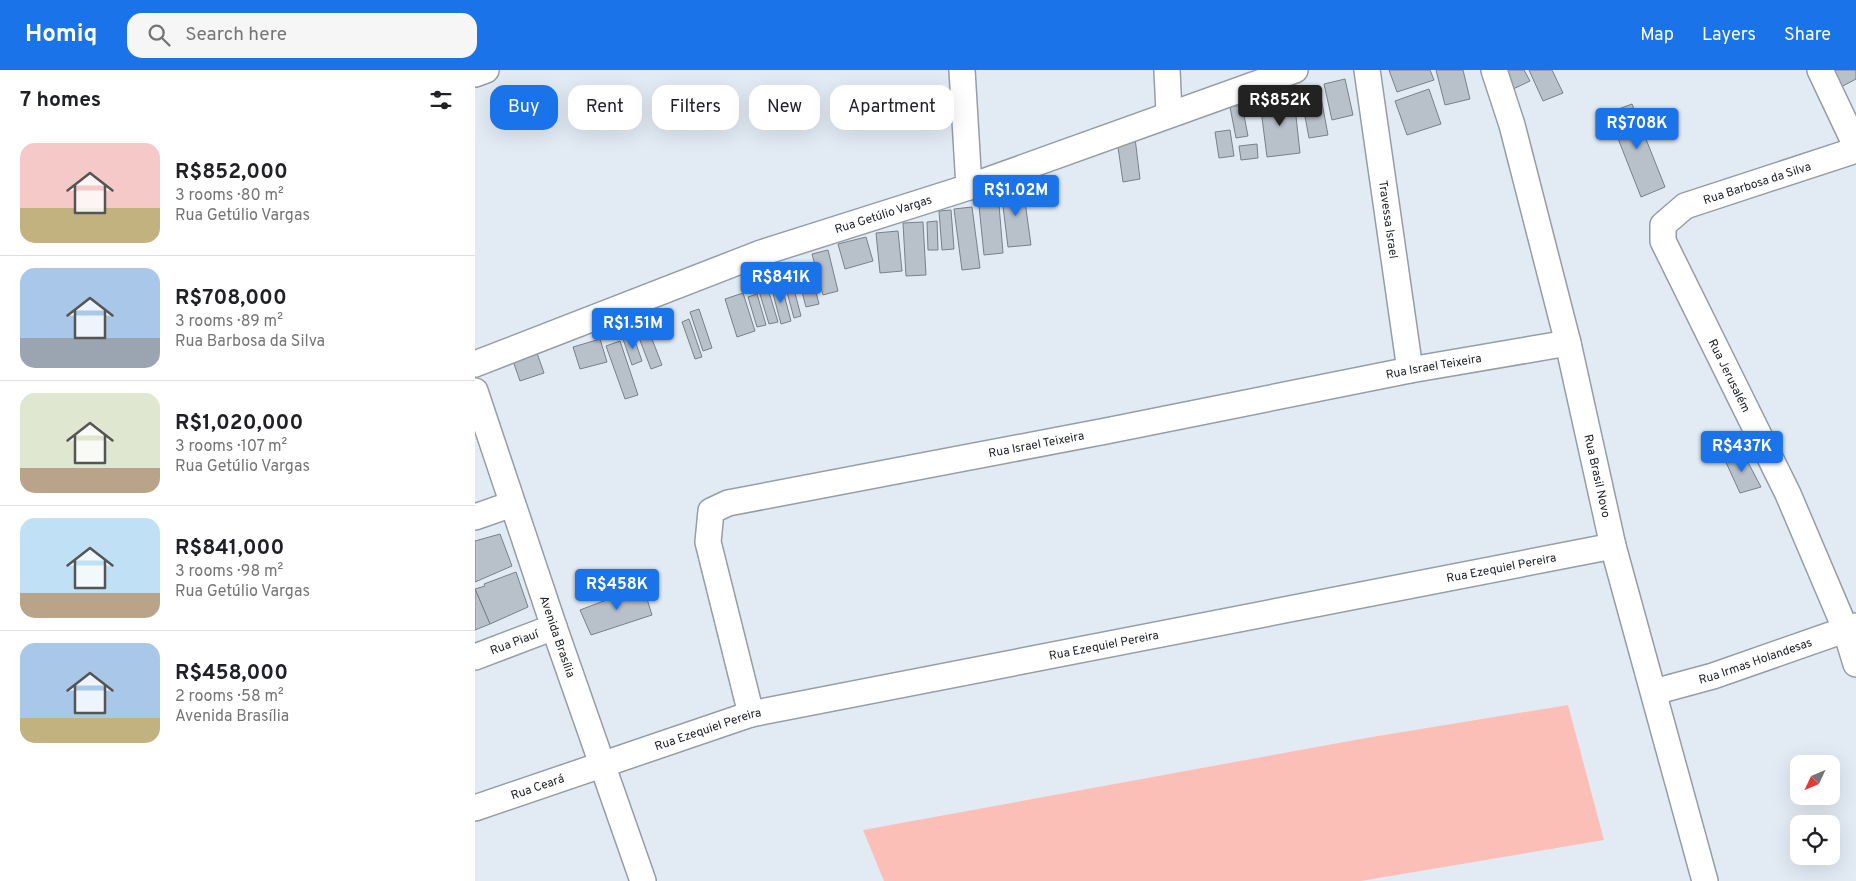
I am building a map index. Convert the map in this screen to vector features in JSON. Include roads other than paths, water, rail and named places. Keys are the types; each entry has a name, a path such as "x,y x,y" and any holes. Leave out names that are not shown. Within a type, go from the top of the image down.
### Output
{"street":[{"path":"475,74 486,70"},
{"path":"962,70 969,187"},
{"path":"1167,70 1169,113"},
{"name":"Rua Getúlio Vargas","path":"475,364 761,253 969,187 1169,113 1295,70"},
{"name":"Travessa Israel","path":"1367,70 1411,370"},
{"name":"Rua Brasil Novo","path":"1494,70 1512,125 1568,343 1613,546 1705,881"},
{"path":"1820,70 1856,146"},
{"name":"Rua Barbosa da Silva","path":"1663,225 1685,206 1856,150"},
{"name":"Rua Jerusalém","path":"1663,225 1663,241 1788,494 1851,627 1856,664"},
{"name":"Rua Israel Teixeira","path":"751,714 707,542 711,512 728,503 1106,431 1411,370 1568,343"},
{"name":"Avenida Brasília","path":"475,390 554,627 643,881"},
{"path":"475,517 512,504"},
{"name":"Rua Ezequiel Pereira","path":"601,764 751,714 1613,546"},
{"name":"Rua Piauí","path":"475,657 554,627"},
{"name":"Rua Irmas Holandesas","path":"1654,692 1713,676 1851,627"},
{"name":"Rua Ceará","path":"475,808 601,764"}]}
